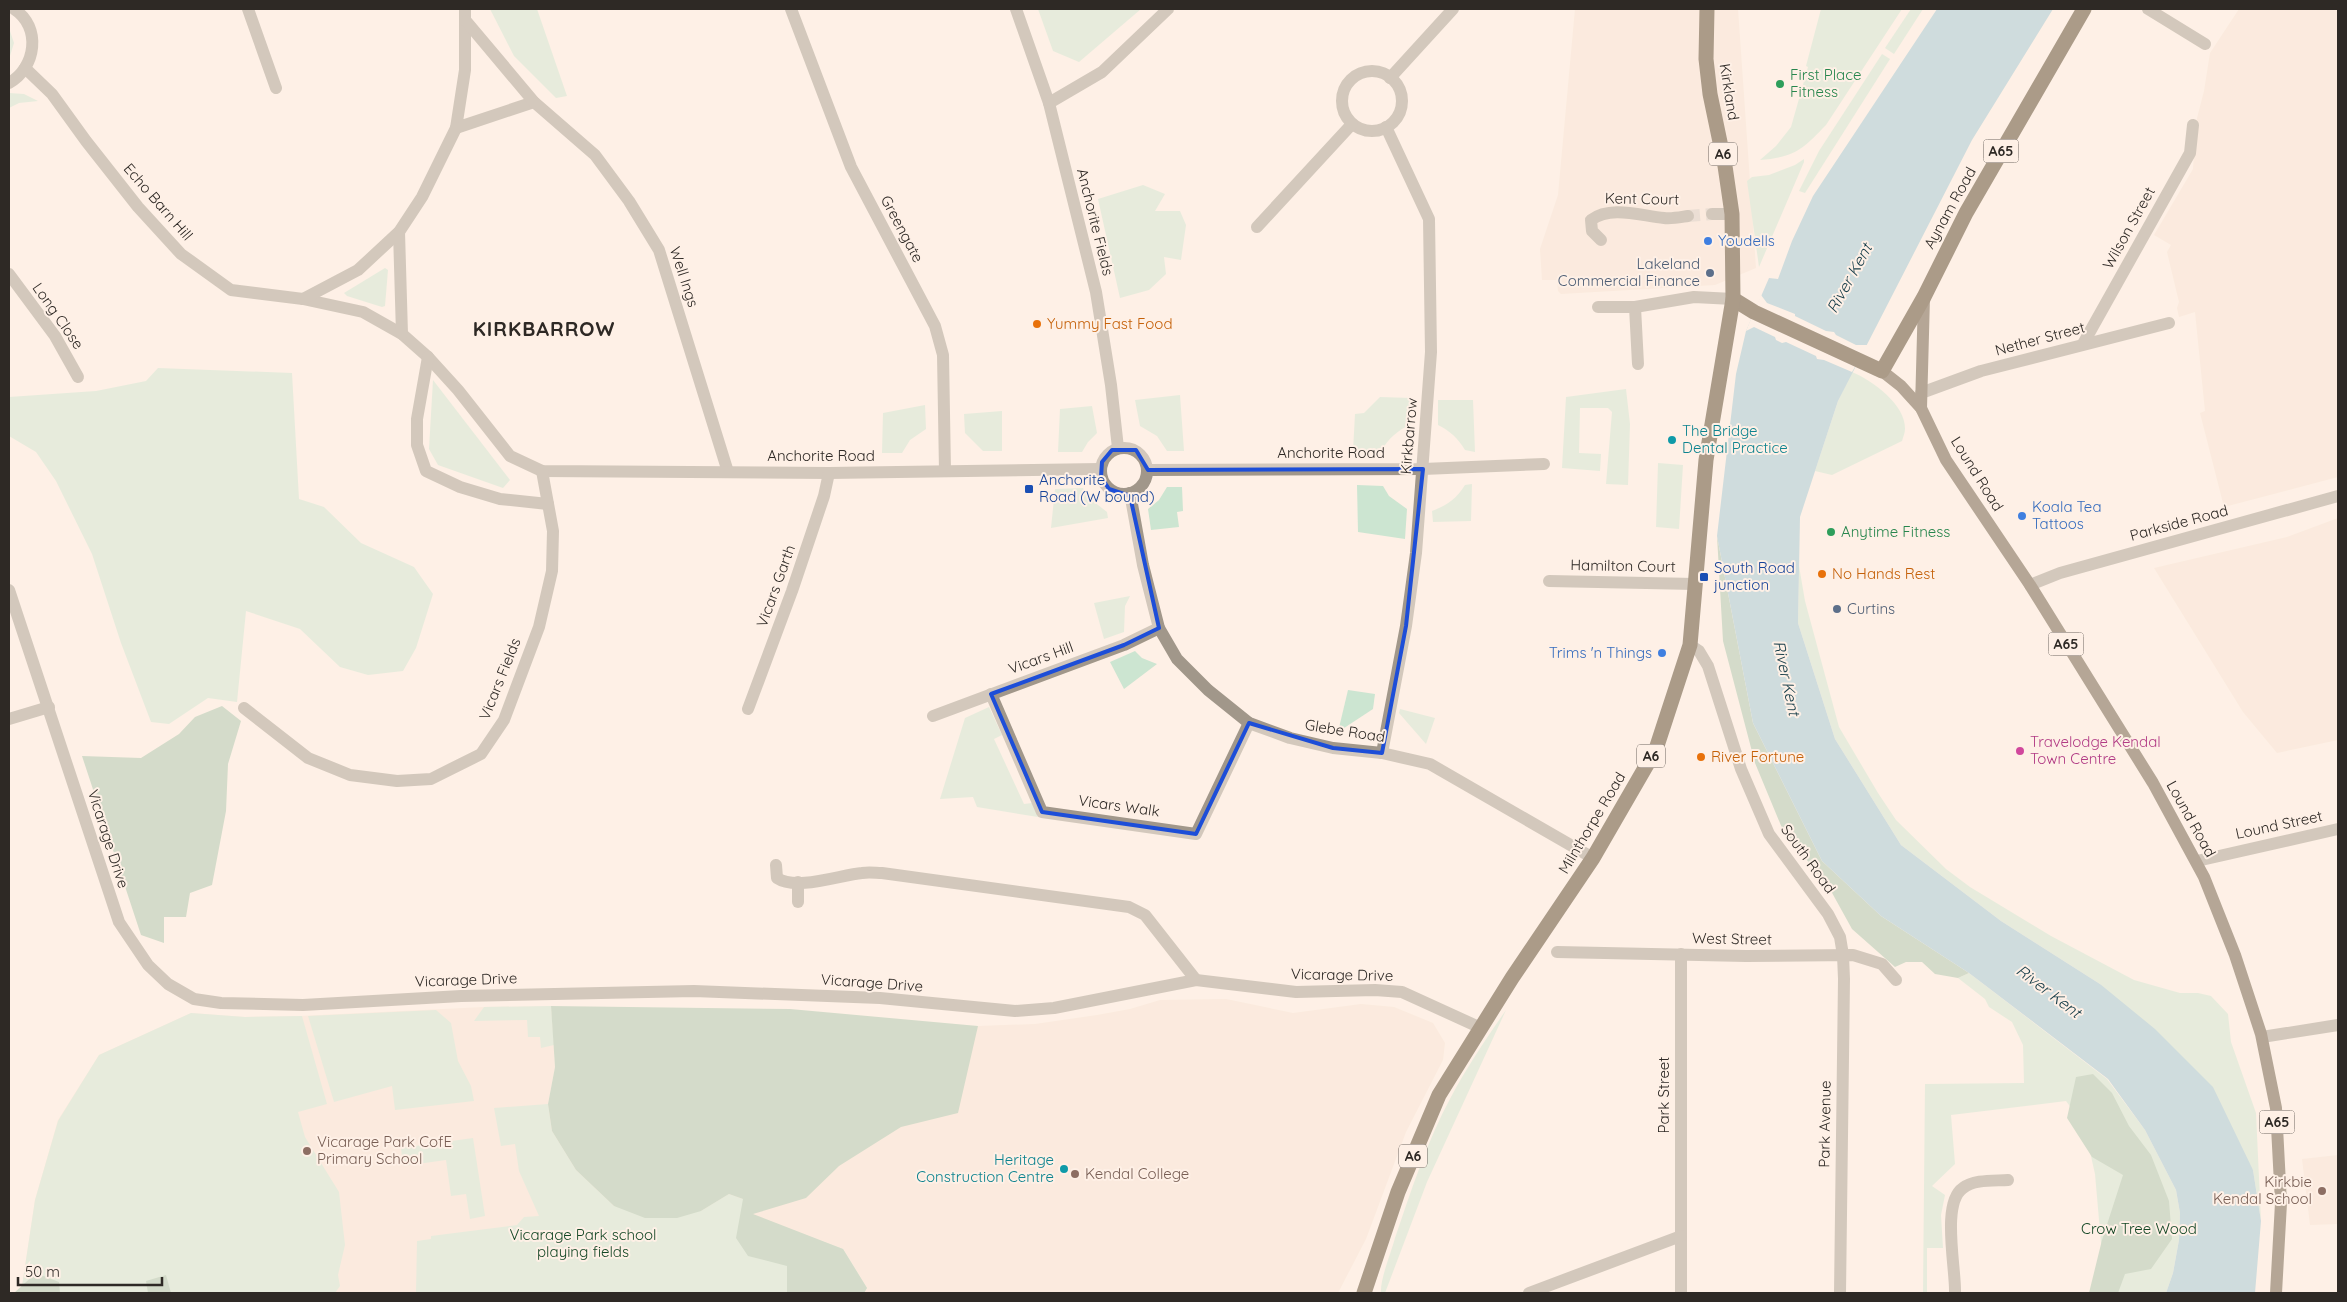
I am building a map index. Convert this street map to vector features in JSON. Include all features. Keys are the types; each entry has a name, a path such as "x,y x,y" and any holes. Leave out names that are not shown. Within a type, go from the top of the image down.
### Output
{"highway":[{"name":"Kirkland","path":"1707,9 1706,59 1710,94 1726,166 1732,214 1732,299"},
{"name":"Aynam Road","path":"1882,371 1924,296 1966,213 2084,9"},
{"name":"A65","path":"1732,299 1754,312 1882,371"},
{"name":"Milnthorpe Road","path":"1364,1293 1398,1192 1439,1094 1593,858 1656,749 1690,645 1706,460 1732,299"}],"main road":[{"name":"Aynam Road","path":"1921,408 1924,296"},
{"name":"Lound Road","path":"1882,371 1901,386 1921,408 1946,460 2030,585 2153,783 2197,861 2235,955 2262,1037 2276,1108 2281,1203 2276,1293"}],"street":[{"path":"248,9 276,88"},
{"name":"Greengate","path":"792,9 851,167 935,326 944,355 945,471"},
{"name":"Anchorite Fields","path":"1016,9 1049,103 1096,292 1111,385 1118,448"},
{"path":"1049,103 1102,72 1168,9"},
{"path":"1390,78 1453,9"},
{"path":"2148,9 2205,44"},
{"path":"9,83 21,74 32,49 32,35 27,22 18,10"},
{"name":"Well Ings","path":"466,15 534,102 595,155 629,201 659,250 728,472"},
{"name":"Well Ings","path":"399,232 422,197 456,128 465,70 466,15"},
{"name":"Echo Barn Hill","path":"25,68 52,94 86,142 138,207 181,254 231,290 303,299 363,312 402,334 428,357 458,390 510,456 542,471"},
{"path":"1371,72 1381,73 1390,78 1400,94 1401,103 1399,113 1394,121 1386,127 1369,131 1352,124 1342,106 1342,96 1345,87 1352,79 1361,74 1371,72"},
{"path":"456,128 534,102"},
{"path":"1257,227 1352,124"},
{"name":"Wilson Street","path":"2083,344 2190,153 2192,125"},
{"name":"Kirkbarrow","path":"1382,753 1406,626 1416,553 1431,352 1429,219 1386,127"},
{"name":"Kent Court","path":"1601,240 1592,231 1591,220 1599,214 1636,214 1666,218 1688,216"},
{"path":"1712,214 1732,214"},
{"path":"303,299 358,270 399,232"},
{"path":"399,232 402,334"},
{"name":"Long Close","path":"9,274 55,336 78,377"},
{"path":"1598,307 1635,307 1694,297 1732,299"},
{"path":"1635,307 1638,364"},
{"name":"Nether Street","path":"1921,393 1981,371 2169,323"},
{"path":"428,357 417,419 417,445 426,472 460,487 500,499 548,504"},
{"path":"1128,447 1136,450 1146,462 1148,470 1143,485 1130,493 1122,494 1109,489 1101,477 1100,470 1106,455 1118,448 1128,447"},
{"name":"Anchorite Road","path":"1148,470 1423,469 1544,464"},
{"name":"Anchorite Road","path":"542,471 828,473 1100,470"},
{"name":"Vicars Fields","path":"244,708 308,758 350,775 397,781 431,779 481,754 504,720 538,627 552,571 554,532 542,471"},
{"name":"Vicars Garth","path":"748,709 799,572 824,496 828,473"},
{"name":"Glebe Road","path":"1130,493 1142,565 1159,628 1177,659 1208,690 1249,723 1290,738 1333,748 1382,753 1430,764 1593,858"},
{"name":"Parkside Road","path":"2030,585 2060,573 2338,496"},
{"name":"Hamilton Court","path":"1549,581 1695,584"},
{"name":"Vicarage Drive","path":"9,590 119,922 148,965 168,984 194,999 221,1003 303,1005 483,995 694,991 880,998 1015,1011 1054,1008 1196,980 1296,992 1375,990 1402,992 1481,1028"},
{"name":"Vicars Hill","path":"933,716 1124,645 1159,628"},
{"name":"South Road","path":"1690,645 1699,651 1708,666 1741,769 1768,834 1828,914 1840,937 1844,955"},
{"name":"Vicars Walk","path":"991,694 1042,812 1196,834 1249,723"},
{"path":"9,719 49,707"},
{"name":"Lound Street","path":"2197,861 2338,829"},
{"path":"776,865 777,878 781,881 798,882 863,873 882,873 1129,906 1145,915 1196,980"},
{"path":"798,882 798,902"},
{"name":"West Street","path":"1557,952 1746,956 1844,955 1868,959 1882,964 1896,980"},
{"name":"Park Street","path":"1681,954 1681,1293"},
{"name":"Park Avenue","path":"1840,1293 1844,955"},
{"path":"2262,1037 2338,1025"},
{"path":"1955,1293 1951,1218 1953,1200 1963,1188 1979,1182 2008,1180"},
{"path":"1529,1293 1681,1236"}],"highlighted area":[{"path":"1112,450 1136,450 1148,470 1423,469 1406,626 1382,753 1333,748 1249,723 1196,834 1042,812 991,694 1124,645 1159,628 1130,496 1109,489 1101,477 1102,462"}],"shaded area":[{"path":"1575,9 1738,9 1756,268 1715,285 1561,294 1558,291 1557,280 1542,280 1540,249 1558,195"},
{"path":"2239,9 2338,9 2338,477 2224,507 2200,413 2205,411 2195,312 2179,317 2177,308 2179,302 2167,252 2171,245 2154,235 2193,169 2196,122 2204,91 2210,53"},
{"path":"2338,518 2338,740 2277,753 2243,712 2154,568 2287,537"},
{"path":"1226,999 1293,1013 1361,1004 1394,1007 1433,1023 1445,1043 1443,1060 1406,1132 1366,1239 1338,1293 21,1293 35,1200 58,1120 99,1055 191,1013 245,1017 300,1016 484,1007 551,1006 555,1067 548,1104 701,1211 978,1026 1035,1024 1130,1009 1160,1000"},
{"name":"Kirkbie Kendal School","path":"2338,1155 2338,1224 2310,1225 2302,1159"}],"green space":[{"path":"490,9 537,9 567,96 556,98 514,56"},
{"path":"1038,9 1141,9 1079,62 1053,51"},
{"path":"1821,9 1902,9 1826,125 1797,151 1782,157 1760,160 1776,146 1791,127 1808,67 1806,66"},
{"path":"1911,9 1923,9 1894,54 1885,48"},
{"path":"9,28 14,43 9,59"},
{"path":"1882,54 1890,59 1805,193 1799,191 1819,151"},
{"path":"9,93 24,94 38,101 19,103 9,108"},
{"path":"1804,159 1759,267 1747,181 1752,177 1769,175 1795,165"},
{"path":"1143,185 1165,194 1155,211 1180,211 1186,225 1181,260 1164,257 1166,274 1149,290 1120,298 1098,199"},
{"path":"385,268 388,270 385,306 382,307 347,296 344,293"},
{"path":"158,368 292,373 299,499 324,507 361,543 414,567 433,594 416,648 403,671 368,675 340,667 300,629 246,611 237,702 208,698 169,724 151,722 121,643 92,554 56,481 36,452 9,436 9,397 96,391 146,381"},
{"path":"1852,372 1878,387 1900,411 1904,420 1905,430 1902,441 1832,475 1815,471 1838,401"},
{"path":"433,380 510,480 503,488 438,465 429,449"},
{"path":"1626,389 1630,424 1628,485 1606,484 1612,412 1608,408 1580,408 1579,453 1601,454 1600,471 1562,468 1566,397"},
{"path":"1180,395 1184,451 1167,451 1157,436 1140,426 1135,400"},
{"path":"1380,397 1411,398 1411,424 1394,435 1381,451 1353,451 1355,414 1364,413"},
{"path":"1438,400 1473,400 1475,452 1465,450 1453,435 1438,425"},
{"path":"925,405 926,429 910,440 902,453 882,453 883,413"},
{"path":"1092,406 1097,433 1082,452 1058,452 1060,409"},
{"path":"1002,411 1002,451 983,451 965,433 964,414"},
{"path":"1658,463 1683,465 1679,529 1656,527"},
{"path":"1472,484 1471,521 1433,522 1432,511 1451,501 1465,485"},
{"path":"1357,485 1383,486 1389,496 1407,509 1405,539 1358,532"},
{"path":"1167,487 1182,487 1183,511 1177,512 1179,527 1151,530 1148,509 1159,500"},
{"path":"1083,488 1089,498 1107,512 1108,518 1051,528 1055,489"},
{"path":"1717,536 1753,723 1822,861 1881,916 1969,973 1958,978 1935,974 1922,962 1906,962 1895,967 1852,929 1831,891 1782,828 1755,763 1723,641"},
{"path":"1799,566 1805,601 1839,727 1896,820 1946,869 1970,887 2051,936 2134,980 2180,993 2198,993 2211,996 2228,1014 2231,1042 2256,1113 2261,1221 2253,1170 2100,984 2001,921 1901,845 1835,739 1798,623"},
{"path":"1130,596 1125,606 1124,632 1104,639 1094,603"},
{"path":"1135,651 1142,658 1157,664 1124,689 1110,662"},
{"path":"1348,690 1375,694 1373,709 1338,732"},
{"path":"222,706 241,721 228,764 226,811 212,885 190,893 186,917 164,917 164,943 141,935 82,756 141,758 179,734 195,717"},
{"path":"989,707 1002,735 994,739 1024,804 1032,803 1038,817 977,807 973,797 940,799 965,718"},
{"path":"1400,709 1435,718 1426,744 1399,713"},
{"path":"1969,973 2107,1079 2145,1130 2176,1190 2180,1213 2179,1240 2173,1273 2166,1293 2096,1293 2102,1254 2095,1174 2084,1125 2066,1101 1951,1115 1955,1164 1932,1186 1945,1195 1941,1215 1943,1248 1927,1248 1927,1293 1923,1293 1925,1084 2024,1083 2023,1045 2012,1022 1989,1007 1985,999 1958,978"},
{"path":"551,1006 554,1045 541,1048 540,1037 528,1037 527,1020 474,1021 484,1007"},
{"path":"551,1006 790,1009 978,1026 958,1113 901,1127 839,1166 806,1198 753,1214 843,1249 867,1288 864,1293 787,1293 787,1266 748,1256 736,1238 743,1199 729,1194 701,1211 677,1218 645,1218 614,1206 576,1170 552,1131 548,1104 555,1067"},
{"path":"436,1010 451,1023 458,1061 471,1086 474,1101 395,1110 392,1086 334,1102 308,1016"},
{"path":"1506,1010 1427,1182 1385,1293 1381,1293 1384,1273 1395,1238 1434,1131 1464,1075"},
{"path":"191,1013 245,1017 302,1016 327,1104 298,1112 305,1137 339,1192 345,1245 338,1275 340,1286 335,1293 21,1293 35,1200 58,1121 99,1055"},
{"name":"Crow Tree Wood","path":"2093,1074 2112,1093 2129,1126 2151,1155 2169,1201 2172,1239 2151,1269 2125,1274 2118,1293 2089,1293 2102,1240 2123,1175 2092,1157 2067,1118 2076,1077"},
{"name":"Vicarage Park school playing fields","path":"548,1104 552,1131 576,1170 614,1206 701,1211 729,1194 743,1199 752,1215 843,1249 867,1288 864,1293 416,1293 417,1241 431,1239 431,1236 517,1225 524,1217 539,1216 519,1171 515,1144 501,1146 494,1108"},
{"path":"473,1138 485,1216 470,1219 466,1194 451,1196 446,1160 403,1166 401,1148"},
{"path":"36,1273 59,1282 60,1293 14,1293"},
{"path":"166,1275 171,1293 148,1293 146,1281"}],"water":[{"name":"River Kent","path":"1937,9 2053,9 1972,140 1838,401 1800,517 1798,623 1835,739 1901,845 2001,921 2100,984 2155,1029 2213,1087 2253,1170 2261,1221 2255,1293 2166,1293 2173,1273 2179,1240 2180,1213 2176,1190 2145,1130 2108,1079 1969,973 1881,916 1822,861 1753,723 1717,536 1736,374 1746,331 1769,278 1778,279 1792,241 1813,196"}],"pier":[{"path":"1761,295 1767,303 1795,314 1795,316 1826,331 1834,332 1836,335 1856,345 1868,345 1852,372 1817,359 1816,356 1786,342 1782,343 1776,340 1775,337 1754,327 1746,331"}],"tunnel":[{"path":"1688,216 1712,214"}],"place":[{"name":"First Place Fitness","path":"1780,84"},
{"name":"Youdells","path":"1708,241"},
{"name":"Lakeland Commercial Finance","path":"1710,273"},
{"name":"Yummy Fast Food","path":"1037,324"},
{"name":"The Bridge Dental Practice","path":"1672,440"},
{"name":"Anchorite Road (W bound)","path":"1029,489"},
{"name":"Koala Tea Tattoos","path":"2022,516"},
{"name":"Anytime Fitness","path":"1831,532"},
{"name":"No Hands Rest","path":"1822,574"},
{"name":"South Road junction","path":"1704,577"},
{"name":"Curtins","path":"1837,609"},
{"name":"Trims 'n Things","path":"1662,653"},
{"name":"Travelodge Kendal Town Centre","path":"2020,751"},
{"name":"River Fortune","path":"1701,757"},
{"name":"Vicarage Park CofE Primary School","path":"307,1151"},
{"name":"Heritage Construction Centre","path":"1064,1169"},
{"name":"Kendal College","path":"1075,1174"},
{"name":"Kirkbie Kendal School","path":"2322,1191"}],"district":[{"name":"KIRKBARROW","path":"544,329"}]}
